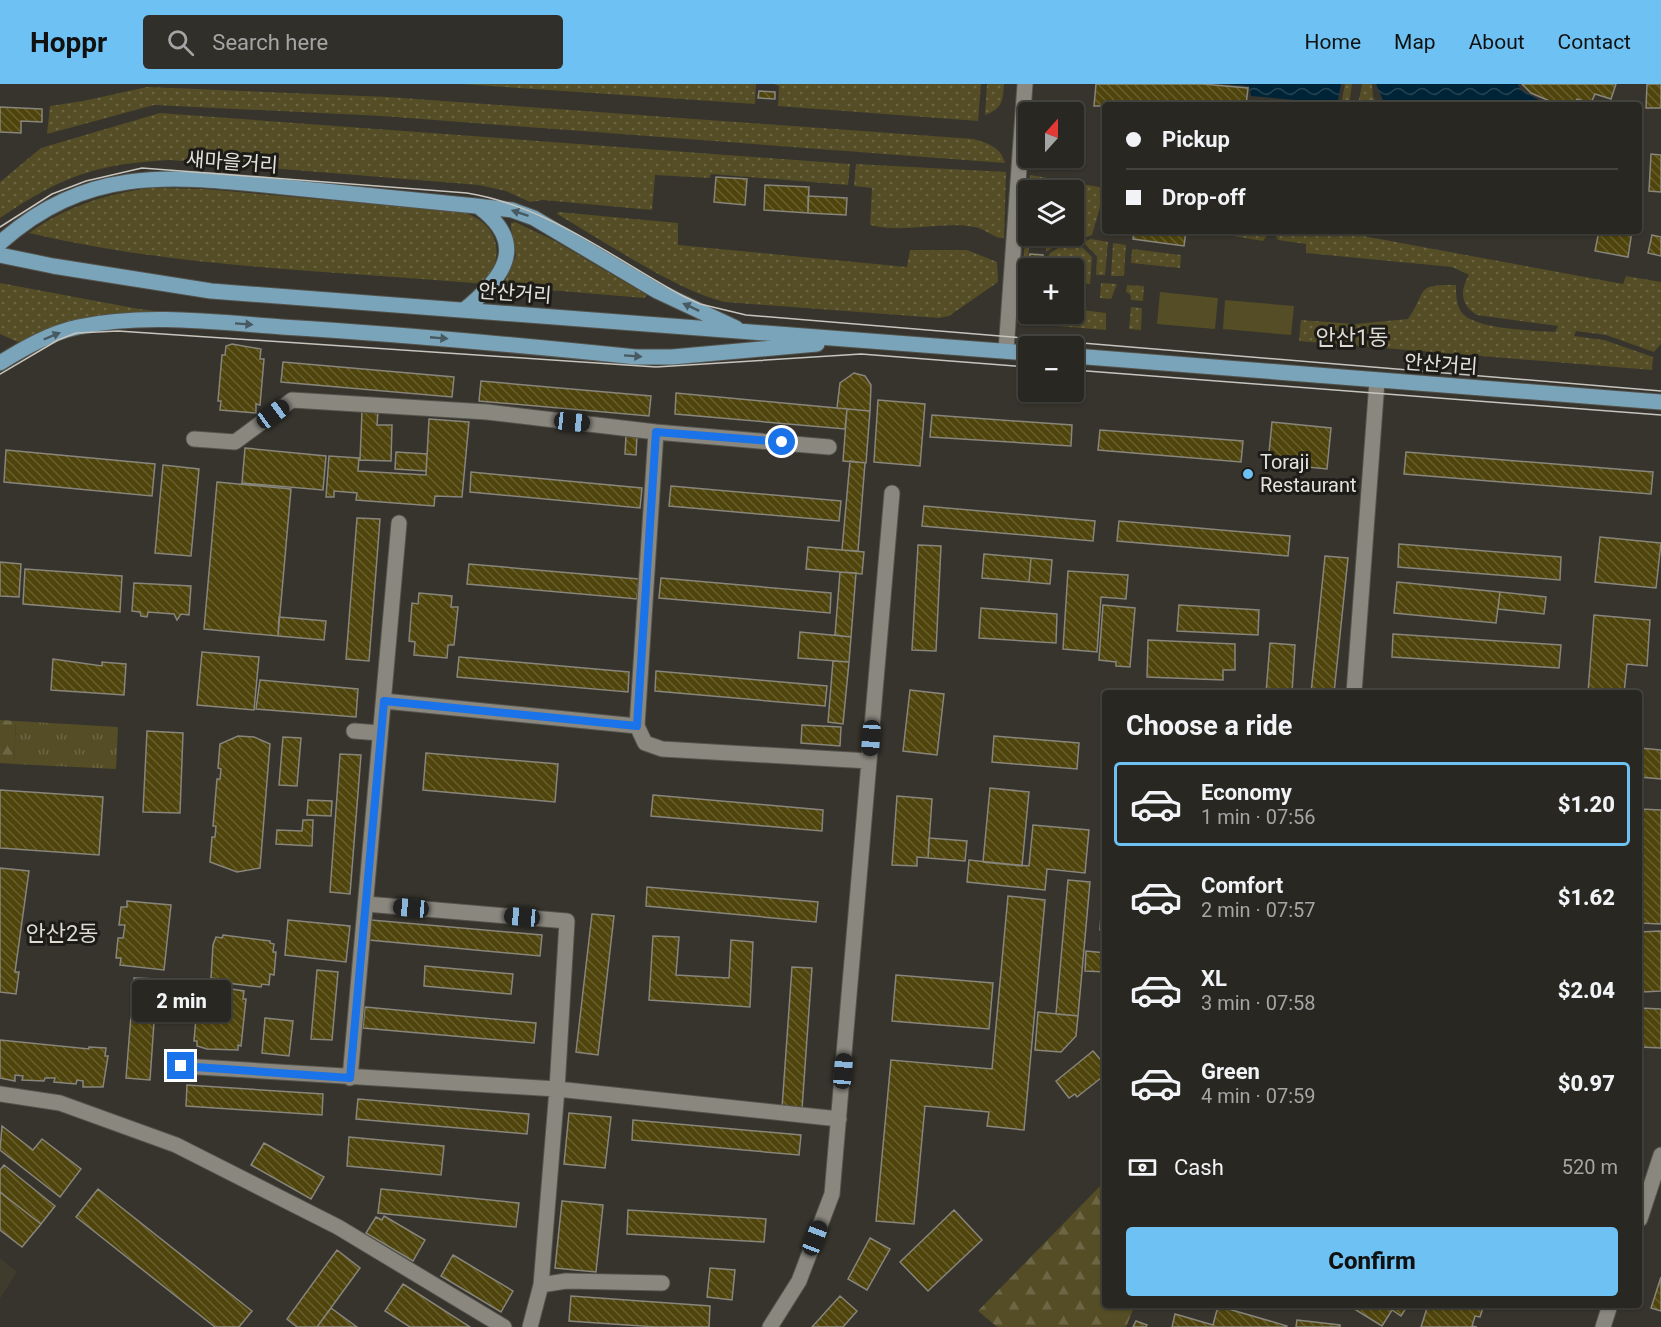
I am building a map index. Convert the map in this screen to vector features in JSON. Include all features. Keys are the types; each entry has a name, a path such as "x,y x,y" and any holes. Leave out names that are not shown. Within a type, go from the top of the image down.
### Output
{"main road":[{"name":"새마을거리","path":"0,243 36,213 60,200 116,183 154,179 206,180 512,210 534,218 657,291 744,332"},
{"path":"464,310 497,280 507,250 504,233 494,218 476,206"},
{"name":"안산거리","path":"0,255 53,266 211,291 1018,352"},
{"path":"0,363 52,334 79,327 130,321 183,320 408,335 636,357 672,357 769,350 853,339"},
{"name":"안산거리","path":"1084,357 1661,402"}],"street":[{"path":"1006,351 1025,84"},
{"path":"1354,690 1377,381"},
{"path":"194,439 235,442 292,400 487,412 656,432 829,447"},
{"path":"656,432 637,726 645,743 662,749 869,761"},
{"path":"770,1327 799,1281 832,1194 892,493"},
{"path":"350,1078 399,523"},
{"path":"384,701 637,726"},
{"path":"354,731 380,734"},
{"path":"366,904 567,921 542,1285 530,1327"},
{"path":"181,1066 557,1089 840,1119"},
{"path":"0,1094 60,1103 176,1145 338,1227 504,1327"},
{"path":"1642,1213 1661,1155"},
{"path":"542,1285 566,1281 662,1283"},
{"path":"1603,1327 1609,1308"}],"shaded area":[{"path":"0,1258 17,1272 0,1299"}],"green space":[{"path":"461,84 756,84 755,104"},
{"path":"774,84 981,84 978,121 778,106 779,86"},
{"path":"987,84 1004,84 1001,104 985,115"},
{"path":"1345,84 1352,84 1349,102 1342,102"},
{"path":"1362,84 1372,84 1373,97 1377,102 1359,102"},
{"path":"147,87 388,97 974,139 1001,153 1005,163 382,116 154,105 47,134 50,106"},
{"path":"160,113 850,164 848,185 711,174 710,178 655,175 652,210 543,200 530,202 506,191 479,185 170,160 121,165 80,175 42,192 0,218 0,182 41,148"},
{"path":"856,164 1006,172 1004,238 978,228 961,226 896,228 870,225 872,188 854,186"},
{"path":"1030,175 1059,180 1030,180"},
{"path":"1084,184 1102,187 1102,204 1092,235 1084,238"},
{"path":"151,188 204,189 463,212 475,217 491,232 497,251 492,272 486,284 199,261 85,245 29,233 72,208 102,198"},
{"path":"558,212 678,223 678,245 907,267 910,250 967,250 997,262 998,282 949,316 939,318 725,302 705,296 662,276 557,214"},
{"path":"515,222 555,241 647,295 644,298 503,286 516,256 511,228 511,223"},
{"path":"1221,234 1268,234 1263,241"},
{"path":"1275,234 1352,234 1623,284 1626,276 1661,282 1661,344 1654,352 1606,335 1576,331 1574,336 1604,340 1653,357 1652,370 1299,341 1301,320 1355,324 1408,319 1423,291 1442,285 1456,285 1460,310 1469,319 1480,323 1506,328 1555,332 1558,326 1477,315 1467,307 1463,297 1464,286 1469,275 1452,267 1306,253 1306,244 1278,240"},
{"path":"1091,239 1108,242 1105,275 1096,275 1097,256 1084,242"},
{"path":"1113,243 1126,245 1124,276 1111,276"},
{"path":"1025,246 1029,246 1028,258 1024,258"},
{"path":"1046,246 1055,246 1046,252"},
{"path":"1061,246 1081,246 1092,257 1090,284 1084,283 1084,258 1049,258 1049,254"},
{"path":"1132,249 1181,255 1180,268 1131,263"},
{"path":"0,283 139,309 206,317 143,314 18,342 0,334"},
{"path":"1101,283 1117,284 1111,299 1100,298"},
{"path":"1127,285 1144,286 1143,301 1131,300 1130,294 1126,292"},
{"path":"1160,292 1218,298 1215,329 1157,324"},
{"path":"1225,300 1294,306 1291,335 1223,329"},
{"path":"1131,307 1142,308 1141,330 1129,329"},
{"path":"1084,310 1106,313 1106,330 1032,324 1084,324"},
{"path":"0,720 16,721 14,764 0,763"},
{"path":"16,721 118,727 116,769 14,764"},
{"path":"1102,1184 1102,1308 1134,1308 1126,1327 997,1327 978,1311"}],"water":[{"path":"1224,84 1341,84 1338,100 1333,102 1251,96 1249,86"},
{"path":"1376,84 1518,84 1521,90 1543,102 1384,102"}],"building":[{"path":"1096,84 1203,84 1248,88 1246,102 1102,102 1102,106 1094,106"},
{"path":"1522,84 1616,84 1611,99 1595,94 1591,102 1577,99 1575,102 1552,102 1531,93"},
{"path":"1647,84 1661,84 1661,108 1646,108"},
{"path":"759,91 775,92 775,99 758,98"},
{"path":"0,107 42,109 42,122 21,121 21,133 0,132"},
{"path":"1651,154 1661,155 1661,192 1649,191"},
{"path":"716,177 747,179 745,205 714,202"},
{"path":"765,185 809,187 808,213 764,210"},
{"path":"808,196 847,198 846,215 808,213"},
{"path":"1134,234 1186,234 1184,246 1133,239"},
{"path":"1598,234 1632,234 1628,257 1595,251"},
{"path":"1652,235 1661,237 1661,256 1648,253"},
{"path":"1030,254 1043,255 1043,258 1030,258"},
{"path":"232,344 261,349 260,359 264,359 260,405 256,404 256,413 220,410 221,401 218,401 222,355 225,355 226,346"},
{"path":"283,362 454,377 452,397 281,382"},
{"path":"854,373 865,376 871,385 870,411 837,408 840,383"},
{"path":"481,381 651,396 649,416 479,401"},
{"path":"676,393 847,409 845,429 675,414"},
{"path":"878,400 925,404 920,466 874,462"},
{"path":"847,409 870,411 866,463 843,461"},
{"path":"362,411 378,411 377,425 392,425 391,461 360,460"},
{"path":"932,415 1072,425 1071,446 930,437"},
{"path":"429,419 469,422 462,497 435,496 434,506 356,500 357,493 334,491 334,497 326,497 329,456 359,458 358,471 426,475"},
{"path":"1272,422 1331,428 1327,469 1268,463"},
{"path":"1100,430 1243,441 1241,462 1098,450"},
{"path":"626,435 637,436 636,455 625,454"},
{"path":"245,448 326,456 323,490 242,483"},
{"path":"6,450 155,464 152,496 4,482"},
{"path":"396,452 427,454 426,471 395,469"},
{"path":"1406,452 1653,472 1651,494 1404,474"},
{"path":"850,461 865,463 858,551 842,550"},
{"path":"163,465 199,469 191,556 155,553"},
{"path":"471,472 642,488 640,508 470,492"},
{"path":"217,482 291,489 278,636 204,629"},
{"path":"671,486 841,501 839,521 669,506"},
{"path":"924,506 1095,521 1093,541 922,526"},
{"path":"357,518 380,519 369,661 346,659"},
{"path":"1119,521 1290,536 1288,556 1117,541"},
{"path":"1600,537 1661,543 1656,588 1595,582"},
{"path":"1399,544 1561,557 1560,580 1398,567"},
{"path":"918,545 941,546 936,651 912,650"},
{"path":"808,547 864,552 862,574 806,569"},
{"path":"984,554 1031,558 1029,582 982,578"},
{"path":"1325,556 1348,558 1334,690 1311,690"},
{"path":"1031,558 1052,560 1050,584 1029,582"},
{"path":"0,562 21,564 19,597 0,596"},
{"path":"469,564 639,579 637,599 467,584"},
{"path":"25,569 122,576 120,612 23,604"},
{"path":"1068,571 1128,575 1126,599 1101,597 1097,652 1063,649"},
{"path":"840,572 856,573 851,637 835,635"},
{"path":"661,578 831,593 830,613 659,598"},
{"path":"1397,582 1500,592 1496,623 1394,613"},
{"path":"134,583 191,586 189,615 181,614 177,620 174,614 148,612 147,617 141,616 140,612 132,611"},
{"path":"1500,592 1546,597 1544,614 1498,609"},
{"path":"419,593 452,596 451,607 458,607 454,645 448,645 447,658 414,655 415,642 409,641 412,603 418,604"},
{"path":"1103,605 1135,608 1130,667 1116,666 1116,662 1099,660"},
{"path":"1179,605 1259,610 1258,635 1177,631"},
{"path":"981,608 1057,614 1056,643 979,638"},
{"path":"1594,615 1650,620 1647,666 1627,664 1624,690 1588,690"},
{"path":"279,617 326,621 324,640 278,636"},
{"path":"800,632 851,637 849,662 798,658"},
{"path":"1393,634 1561,645 1559,668 1392,657"},
{"path":"1148,640 1235,644 1235,670 1223,670 1223,680 1147,677"},
{"path":"1270,643 1295,645 1292,690 1266,690"},
{"path":"202,652 259,657 254,710 197,705"},
{"path":"459,657 629,672 628,692 457,677"},
{"path":"53,659 102,666 102,662 126,664 124,695 51,690"},
{"path":"833,661 849,662 843,724 828,722"},
{"path":"656,671 827,686 825,706 655,691"},
{"path":"260,680 358,689 356,717 256,709"},
{"path":"910,690 944,694 937,755 903,751"},
{"path":"802,725 841,727 840,746 801,743"},
{"path":"147,731 183,733 180,813 143,812"},
{"path":"238,736 254,737 270,744 260,868 237,872 210,862 212,837 215,837 216,826 213,826 217,779 220,779 221,769 218,768 220,744"},
{"path":"994,736 1079,743 1077,769 992,762"},
{"path":"283,737 301,738 297,786 279,785"},
{"path":"1642,748 1661,750 1661,779 1642,777"},
{"path":"426,753 558,764 555,802 423,790"},
{"path":"340,754 361,755 350,894 330,892"},
{"path":"990,788 1029,792 1022,866 983,862"},
{"path":"0,790 103,797 99,855 0,848"},
{"path":"653,795 823,810 822,831 651,816"},
{"path":"897,796 932,799 928,858 917,857 917,866 892,865"},
{"path":"308,800 332,801 331,816 307,815"},
{"path":"1642,809 1661,810 1661,924 1642,923"},
{"path":"303,820 313,820 312,846 276,844 277,830 302,831"},
{"path":"1033,825 1089,830 1085,873 1047,869 1045,890 967,882 969,860 1029,866"},
{"path":"929,838 967,841 965,861 928,858"},
{"path":"0,868 29,871 15,972 19,972 16,994 0,992"},
{"path":"1068,880 1090,882 1078,1016 1056,1014"},
{"path":"647,887 818,902 816,922 646,906"},
{"path":"1008,896 1045,900 1024,1130 987,1126 989,1112 925,1106 914,1224 876,1221 891,1060 992,1069"},
{"path":"1102,898 1102,930 1100,930"},
{"path":"127,901 171,905 164,970 120,965 121,958 116,958 118,938 123,938 125,925 119,925 121,907 127,907"},
{"path":"592,914 614,916 598,1055 576,1052"},
{"path":"288,920 350,926 346,962 285,955"},
{"path":"371,920 542,935 540,956 369,940"},
{"path":"1661,931 1661,991 1643,992 1642,932"},
{"path":"223,935 270,941 274,944 273,952 276,952 274,975 270,974 269,985 262,984 261,987 219,982 219,979 211,978 213,945 216,937 222,938"},
{"path":"653,936 679,937 676,975 729,978 731,940 753,942 750,1007 649,1000"},
{"path":"1086,951 1102,953 1102,972 1085,971"},
{"path":"425,966 513,974 511,994 424,986"},
{"path":"792,967 812,968 802,1109 782,1108"},
{"path":"317,970 338,972 332,1040 311,1039"},
{"path":"896,975 993,983 989,1029 892,1021"},
{"path":"134,978 157,979 150,1080 126,1078"},
{"path":"212,986 244,991 243,999 246,999 241,1046 238,1045 238,1050 207,1049 197,1046 197,1041 194,1041 198,994 202,995 203,987"},
{"path":"365,1007 536,1023 534,1043 363,1028"},
{"path":"1642,1008 1661,1009 1661,1048 1642,1047"},
{"path":"1038,1012 1078,1016 1076,1036 1061,1052 1035,1050"},
{"path":"265,1018 293,1021 289,1056 262,1053"},
{"path":"0,1040 89,1049 89,1047 106,1048 105,1056 108,1056 103,1087 83,1087 83,1081 77,1080 76,1084 54,1082 55,1078 45,1078 44,1081 22,1080 23,1076 15,1075 15,1081 0,1078"},
{"path":"1093,1051 1102,1061 1102,1077 1077,1097 1075,1094 1069,1098 1056,1081"},
{"path":"187,1085 323,1094 322,1115 186,1106"},
{"path":"358,1099 529,1114 527,1134 356,1119"},
{"path":"569,1113 611,1117 605,1168 564,1164"},
{"path":"633,1120 801,1135 799,1155 632,1140"},
{"path":"2,1126 33,1150 42,1139 81,1169 60,1197 0,1150"},
{"path":"349,1137 444,1146 441,1175 347,1166"},
{"path":"264,1143 324,1177 311,1199 251,1165"},
{"path":"4,1165 55,1206 41,1224 0,1192 0,1170"},
{"path":"98,1189 252,1311 239,1327 215,1327 76,1217"},
{"path":"381,1189 519,1203 516,1227 378,1213"},
{"path":"0,1192 41,1224 22,1247 0,1230"},
{"path":"562,1201 603,1205 596,1272 555,1268"},
{"path":"628,1210 766,1219 764,1242 627,1234"},
{"path":"954,1210 982,1240 928,1291 900,1262"},
{"path":"384,1216 425,1240 413,1261 366,1233 376,1217 382,1220"},
{"path":"870,1238 890,1249 867,1290 848,1279"},
{"path":"337,1250 360,1268 317,1327 297,1327 287,1319"},
{"path":"453,1255 513,1291 501,1312 441,1276"},
{"path":"710,1268 735,1270 732,1300 707,1297"},
{"path":"1661,1277 1661,1311 1651,1308"},
{"path":"403,1284 470,1327 410,1327 385,1311"},
{"path":"571,1296 710,1306 709,1327 656,1327 569,1321"},
{"path":"840,1296 857,1311 843,1327 812,1327"},
{"path":"331,1308 357,1327 317,1327"},
{"path":"1217,1308 1225,1308 1287,1326 1172,1327 1175,1314 1213,1325"},
{"path":"1353,1308 1406,1308 1401,1316 1392,1310 1382,1326"},
{"path":"1427,1308 1483,1308 1480,1317 1475,1316 1472,1326 1477,1327 1421,1327"},
{"path":"1297,1320 1340,1325 1340,1327 1296,1327"},
{"path":"1136,1321 1147,1325 1146,1327 1133,1327"}],"tram line":[{"path":"0,227 52,194 86,181 142,168 467,193 525,209 579,235 683,296 700,304 746,315 1661,391"},
{"path":"0,374 58,340 76,333 118,331 656,367 861,354 1018,366"},
{"path":"1084,371 1661,415"}],"place":[{"name":"Toraji Restaurant","path":"1248,474"}],"district":[{"name":"안산1동","path":"1352,337"},
{"name":"안산2동","path":"62,933"}],"route":[{"path":"181,1066 350,1078 384,701 637,726 656,432 782,442"}]}
